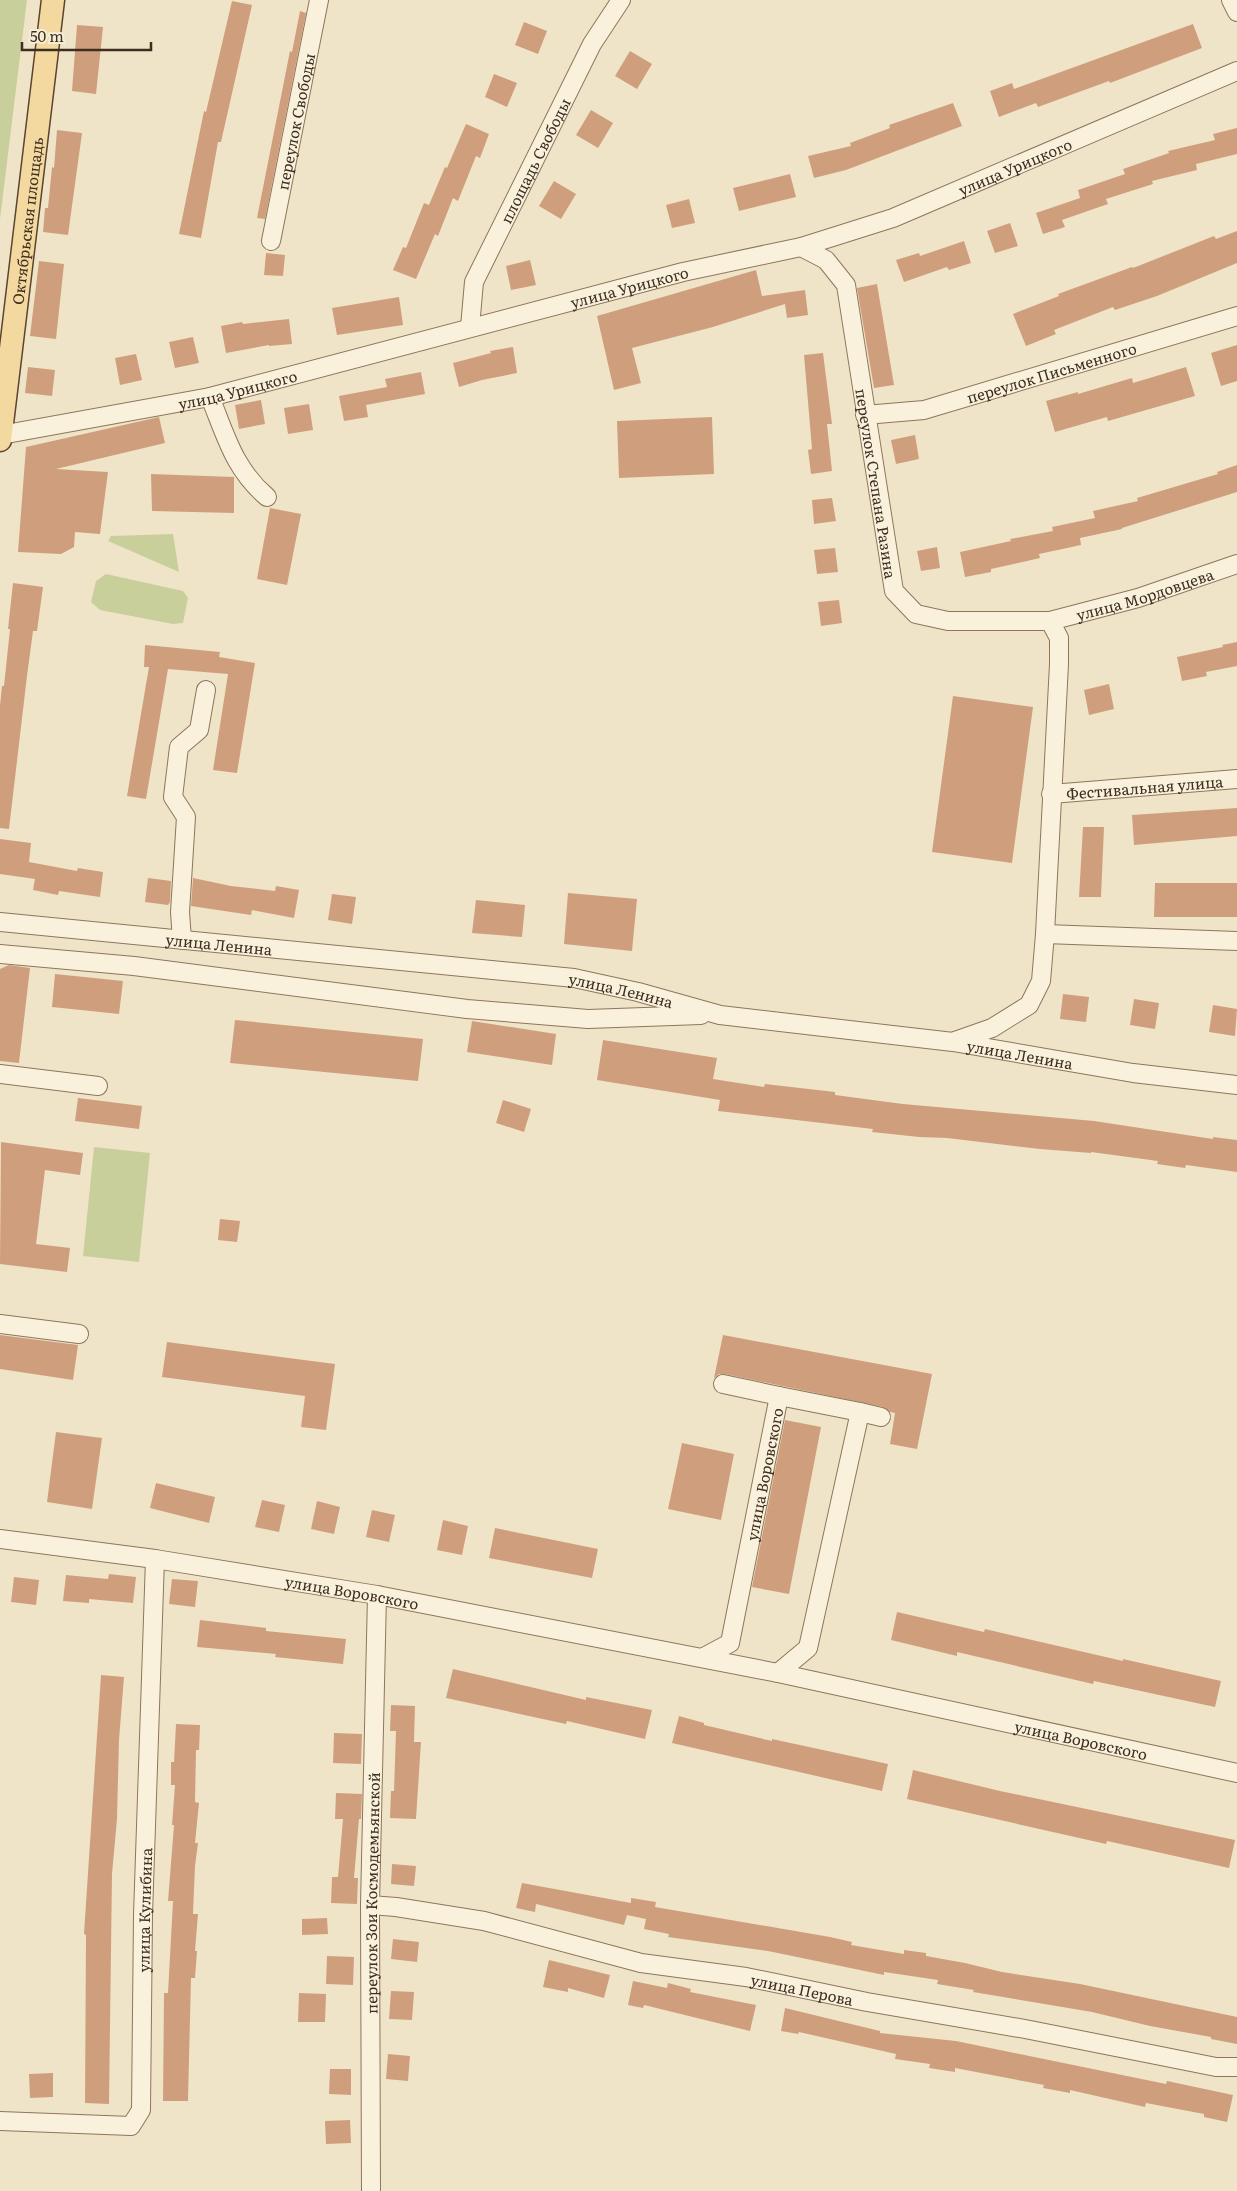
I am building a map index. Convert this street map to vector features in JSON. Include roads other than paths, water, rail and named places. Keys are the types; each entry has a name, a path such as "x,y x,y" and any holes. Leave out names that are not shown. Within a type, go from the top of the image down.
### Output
{"main road":[{"name":"Октябрьская площадь","path":"0,437 53,0"}],"street":[{"name":"переулок Свободы","path":"270,242 319,0"},
{"name":"площадь Свободы","path":"470,328 474,282 592,44 621,0"},
{"path":"1231,0 1237,12"},
{"name":"улица Урицкого","path":"0,437 210,397 683,272 802,247 893,218 1236,69"},
{"name":"переулок Степана Разина","path":"802,247 826,260 846,285 864,415 894,591 916,614 948,621 1050,621"},
{"name":"переулок Письменного","path":"864,415 924,410 1237,316"},
{"path":"210,397 236,463 254,486 267,497"},
{"name":"улица Мордовцева","path":"1050,621 1138,598 1237,564"},
{"path":"953,1042 992,1028 1029,1005 1041,981 1059,664 1059,638 1050,621"},
{"path":"182,940 180,912 186,817 173,797 179,747 199,730 206,690"},
{"name":"Фестивальная улица","path":"1051,794 1237,779"},
{"name":"улица Ленина","path":"0,922 574,978 638,992 720,1015 953,1042 1133,1073 1237,1084"},
{"path":"1045,934 1237,941"},
{"path":"0,954 134,966 467,1009 588,1019 720,1015"},
{"path":"0,1074 98,1086"},
{"path":"0,1324 79,1334"},
{"path":"722,1384 779,1396"},
{"name":"улица Воровского","path":"702,1658 730,1643 779,1396 881,1417"},
{"path":"778,1673 808,1648 860,1412"},
{"name":"улица Воровского","path":"0,1539 155,1559 378,1595 778,1673 1237,1773"},
{"name":"улица Кулибина","path":"0,2121 131,2126 141,2110 143,1915 155,1559"},
{"name":"переулок Зои Космодемьянской","path":"371,2191 370,1905 378,1595"},
{"name":"улица Перова","path":"370,1905 396,1907 484,1921 641,1963 746,1977 867,2002 1025,2029 1216,2067 1237,2067"}]}
